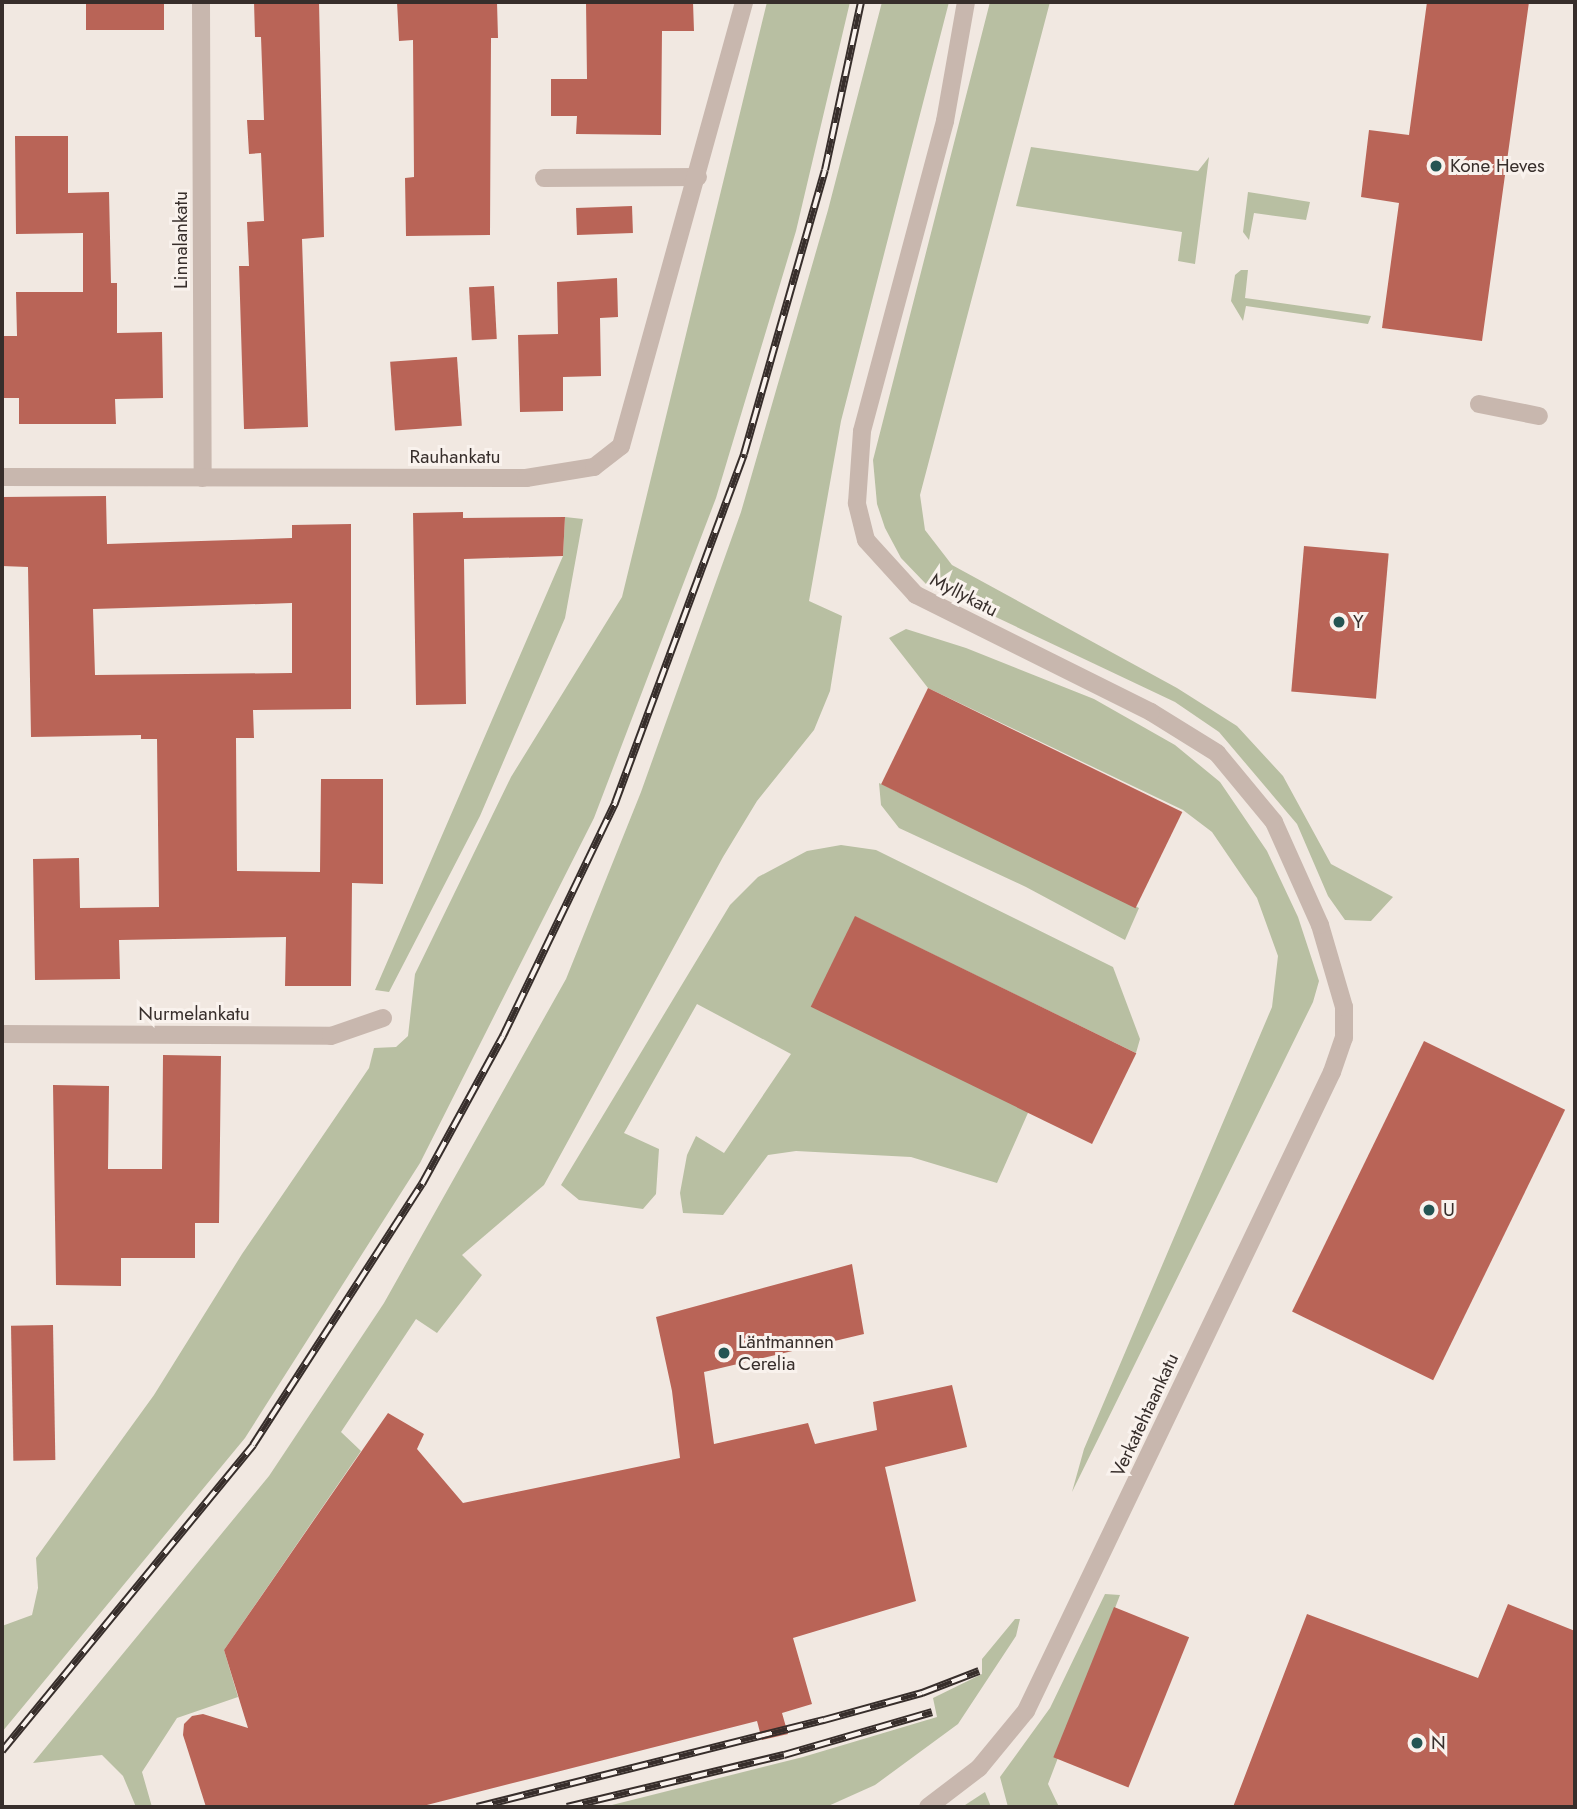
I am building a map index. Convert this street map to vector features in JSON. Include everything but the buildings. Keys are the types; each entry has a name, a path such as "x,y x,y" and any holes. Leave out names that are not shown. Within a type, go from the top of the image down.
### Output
{"street":[{"name":"Linnalankatu","path":"201,2 203,478"},
{"name":"Rauhankatu","path":"2,477 526,478 594,467 621,446 698,177 744,2"},
{"name":"Myllykatu","path":"966,2 945,121 862,431 857,503 866,540 916,595 1151,712 1217,753 1274,822 1320,925 1344,1007"},
{"path":"544,178 698,177"},
{"path":"1479,404 1539,416"},
{"name":"Verkatehtaankatu","path":"928,1807 979,1768 1026,1711 1332,1072 1344,1038 1344,1007"},
{"name":"Nurmelankatu","path":"2,1034 331,1035 383,1018"}],"green space":[{"path":"767,2 850,2 796,231 716,498 594,818 420,1163 245,1438 2,1732 2,1626 32,1615 38,1588 36,1558 154,1395 242,1254 369,1068 374,1048 396,1047 408,1036 415,974 511,777 622,597"},
{"path":"882,2 949,2 841,421 809,601 842,616 830,691 814,730 757,801 723,857 544,1185 462,1255 482,1275 437,1333 416,1319 341,1432 361,1451 224,1650 238,1697 177,1718 142,1772 152,1807 136,1807 123,1776 102,1755 33,1763 269,1476 384,1303 566,979 641,792 741,512 828,210"},
{"path":"990,2 1050,2 920,495 925,530 952,565 1177,688 1237,726 1283,776 1331,864 1393,897 1371,921 1345,920 1328,896 1297,824 1219,732 1175,702 926,584 901,558 885,528 877,504 873,460"},
{"path":"1031,147 1198,171 1209,157 1195,264 1178,261 1182,232 1016,206"},
{"path":"1248,192 1310,202 1306,220 1254,213 1249,240 1243,232"},
{"path":"1241,270 1248,270 1245,298 1371,316 1368,324 1246,306 1243,321 1231,301 1235,275"},
{"path":"565,517 583,519 565,618 480,816 389,992 375,990 563,556"},
{"path":"906,629 966,648 1094,699 1175,745 1220,782 1267,851 1298,917 1319,981 1313,1002 1072,1492 1084,1449 1272,1007 1278,956 1257,898 1212,832 1183,810 928,688 889,638"},
{"path":"879,783 1139,908 1125,940 1026,887 899,828 881,805"},
{"path":"841,845 876,850 1113,967 1140,1039 1136,1053 856,917 1031,1106 997,1183 911,1157 796,1151 768,1155 723,1215 683,1213 680,1193 687,1155 696,1136 724,1153 791,1054 697,1004 624,1133 659,1149 656,1194 643,1209 579,1200 561,1185 730,905 758,877 807,851"},
{"path":"1105,1594 1120,1595 1048,1784 1059,1807 1008,1807 1000,1777 1050,1708"},
{"path":"1015,1619 1020,1619 1016,1636 958,1724 875,1785 826,1807 604,1807 803,1757 937,1717 933,1698 982,1674 982,1659"},
{"path":"985,1792 991,1807 962,1807"}],"railway":[{"path":"2,1751 253,1445 422,1184 503,1036 615,803 744,454 825,170 861,2"},
{"path":"477,1807 824,1720 922,1693 979,1671"},
{"path":"567,1807 784,1755 932,1712"}],"place":[{"name":"Kone Heves","path":"1436,166"},
{"name":"Y","path":"1339,622"},
{"name":"U","path":"1429,1210"},
{"name":"Läntmannen Cerelia","path":"724,1353"},
{"name":"N","path":"1417,1743"}]}
